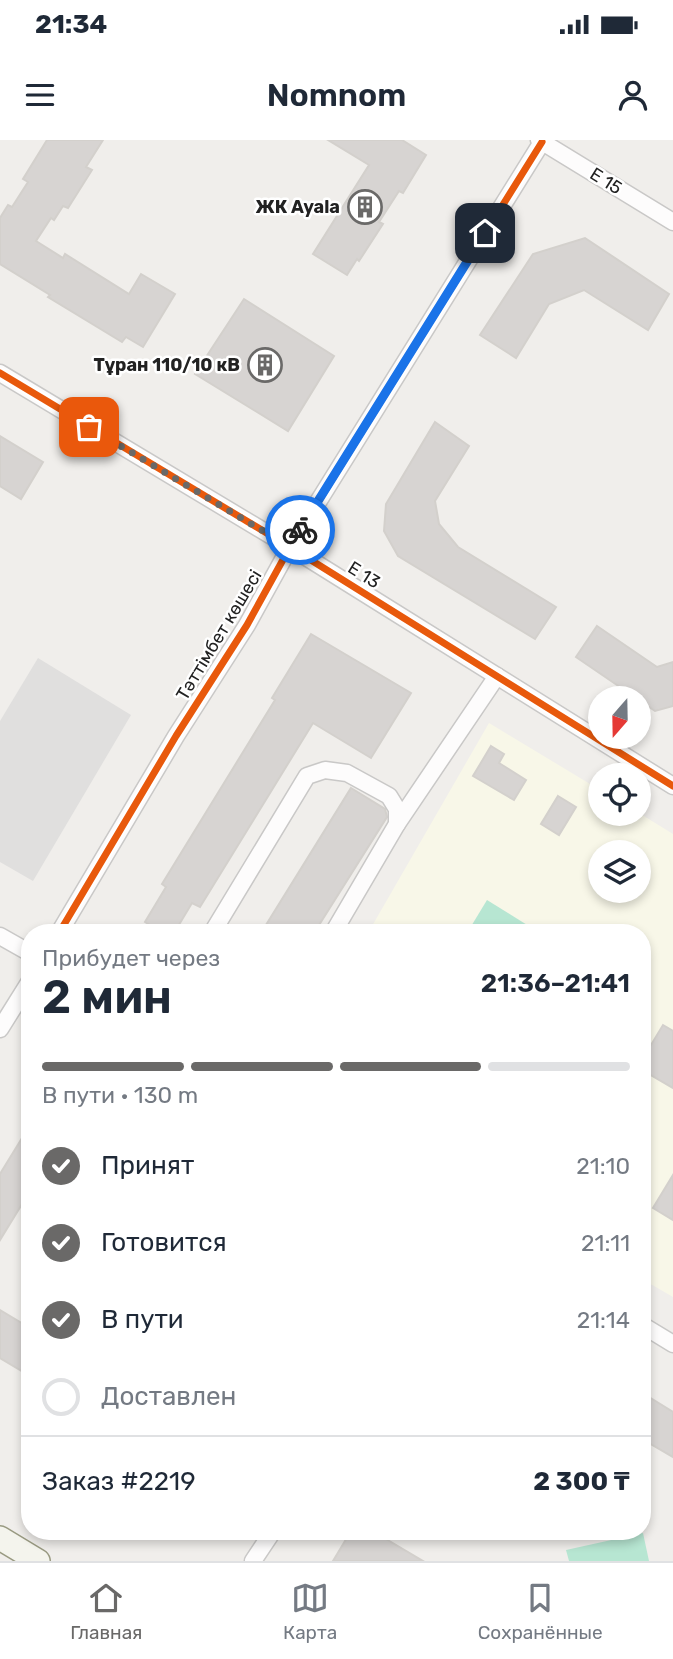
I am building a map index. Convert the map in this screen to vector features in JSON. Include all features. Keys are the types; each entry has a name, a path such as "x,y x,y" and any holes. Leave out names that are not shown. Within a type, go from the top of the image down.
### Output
{"main road":[{"path":"0,1538 38,1561"}],"street":[{"name":"E 15","path":"540,141 673,222"},
{"name":"Тәттімбет көшесі","path":"64,924 176,736 247,625 290,547 540,141"},
{"name":"E 13","path":"0,373 290,547 673,786"},
{"path":"338,924 397,824 497,676"},
{"path":"217,924 307,776 325,770 347,773 389,796 397,809 397,824"},
{"path":"0,936 21,948"},
{"path":"0,1029 21,995"},
{"path":"651,1331 673,1344"},
{"path":"253,1561 266,1540"}],"shaded area":[{"path":"38,658 131,715 33,881 0,862 0,721"},
{"path":"489,723 588,783 588,826 651,826 651,820 673,834 673,1297 651,1284 651,924 373,924"}],"green space":[{"path":"487,900 526,924 472,924"},
{"path":"611,1540 644,1540 649,1561 569,1561 566,1550"}],"building":[{"path":"47,140 103,140 86,167 92,170 68,208 63,206 54,220 51,218 36,241 63,258 65,254 129,294 141,274 175,294 143,347 126,337 122,342 0,264 0,218 8,205 12,207 28,182 23,179"},
{"name":"ЖК Ayala","path":"328,140 402,140 426,155 403,193 399,191 379,222 383,224 347,275 313,254 369,165"},
{"path":"585,238 669,294 648,330 584,290 549,304 516,358 480,335 533,254"},
{"name":"Тұран 110/10 кВ","path":"244,299 334,356 288,431 195,374"},
{"path":"435,422 469,446 435,501 439,524 458,547 556,607 535,639 398,556 384,531 386,504"},
{"path":"0,436 43,462 21,499 0,486"},
{"path":"597,626 657,667 673,662 673,706 655,711 651,708 651,686 618,686 576,657"},
{"path":"311,634 411,693 371,758 313,723 200,907 192,903 179,924 148,924 145,922 166,887 162,884 275,700 272,698"},
{"path":"491,746 504,754 499,763 526,780 514,800 473,776"},
{"path":"351,788 385,809 387,817 320,924 267,924"},
{"path":"558,796 576,807 559,835 541,824"},
{"path":"663,1025 673,1031 673,1088 651,1075 651,1045"},
{"path":"21,1140 21,1206 0,1240 0,1174"},
{"path":"673,1175 673,1220 653,1208"},
{"path":"0,1310 21,1323 21,1371 0,1358"},
{"path":"651,1398 673,1412 673,1457 651,1444"},
{"path":"346,1540 388,1540 423,1561 333,1561"}],"cycle path":[{"path":"64,924 176,736 247,625 290,547 542,142"},
{"path":"0,373 290,547 673,786"}],"way so far":[{"path":"89,427 290,547 300,530"}],"place":[{"name":"ЖК Ayala","path":"365,207"},
{"name":"Тұран 110/10 кВ","path":"265,365"}],"route":[{"path":"300,530 485,233"}]}
